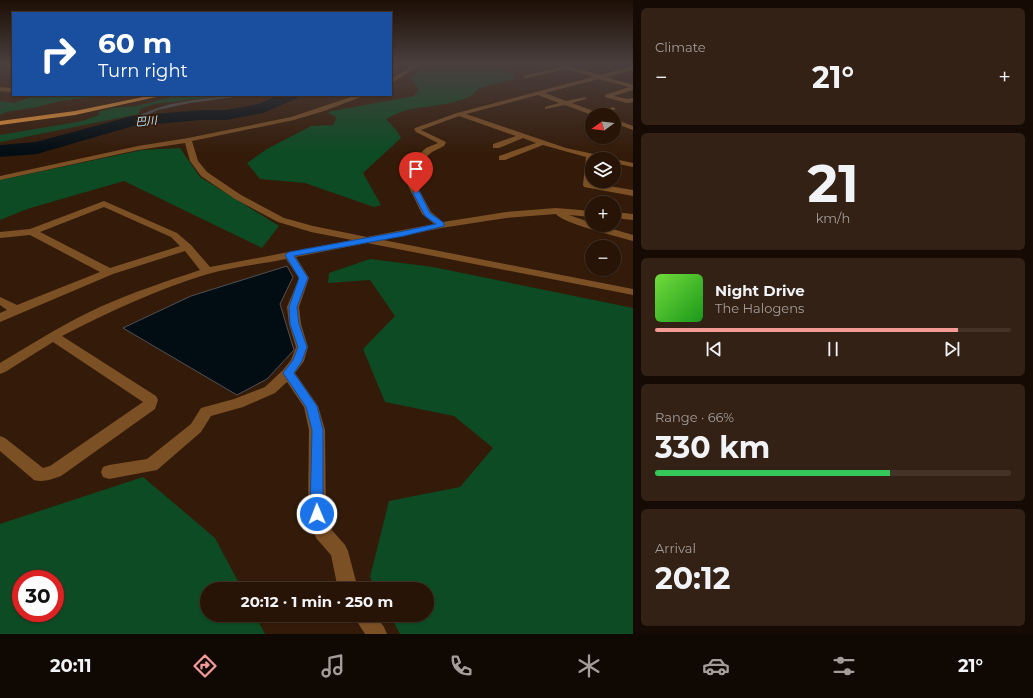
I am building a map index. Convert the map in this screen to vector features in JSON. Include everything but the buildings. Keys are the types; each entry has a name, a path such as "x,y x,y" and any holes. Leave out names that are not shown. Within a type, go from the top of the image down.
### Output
{"highway":[{"path":"0,123 75,113 157,96"}],"street":[{"path":"441,225 427,214 405,171 429,150 442,142 418,131 417,129 459,114 537,94"},
{"path":"541,94 585,110"},
{"path":"615,94 607,96 628,101 633,100"},
{"path":"0,178 138,148 188,140 292,119 360,96"},
{"path":"547,108 584,98"},
{"path":"459,114 542,143 585,155"},
{"path":"621,124 633,128"},
{"path":"496,146 523,136"},
{"path":"188,140 194,161 204,174 238,197 281,220 312,229 633,292"},
{"path":"502,158 542,143"},
{"path":"621,162 633,165"},
{"path":"604,188 633,193"},
{"path":"0,235 32,232 104,204 174,235 187,247 207,271"},
{"path":"556,211 572,220 633,238"},
{"path":"0,369 53,336 106,309 166,285 207,271 295,253 404,234 441,225 556,211 585,213"},
{"path":"621,216 633,217"},
{"path":"32,232 109,272"},
{"path":"0,318 109,272 187,247"},
{"path":"108,472 151,465 196,428 206,412 238,403 270,390 288,373 297,361 302,347 295,324 293,307 304,278 295,253"},
{"path":"0,300 16,310"},
{"path":"0,442 40,475 55,471 150,405 151,400 53,336"},
{"path":"288,373 311,406 317,430 317,514 322,532 338,551 346,582"},
{"path":"368,622 376,634"}],"green space":[{"path":"416,94 474,94 458,101 409,110 386,119 401,138 363,173 381,205 374,207 305,183 260,179 247,163 267,149 311,126 334,125 336,117 327,112 414,96"},
{"path":"34,96 104,96 60,101 37,107 6,112 0,115 0,101 14,103"},
{"path":"175,96 222,96 154,104 140,109 139,114 0,142 0,135 82,121 99,115 98,112 113,108 137,106"},
{"path":"180,148 200,177 279,226 262,248 124,181 27,209 0,220 0,180 142,150"},
{"path":"370,259 433,267 633,308 633,634 400,634 394,622 434,622 434,582 372,582 370,577 389,501 460,487 493,448 454,416 385,402 363,349 395,316 370,280 328,283 329,273"},
{"path":"143,477 215,538 238,582 200,582 200,622 259,622 265,634 0,634 0,524"}],"shaded area":[{"path":"287,266 293,277 280,304 294,350 267,379 237,395 123,328 191,296"}],"waterway":[{"path":"132,121 157,109 190,102 239,96"},
{"name":"巴川","path":"0,151 37,148 132,121 200,115 226,115 263,108 290,96"}],"route":[{"path":"317,514 317,430 311,406 288,373 297,361 302,347 295,324 293,307 304,278 289,255 404,234 441,225 427,214 416,193"}]}
